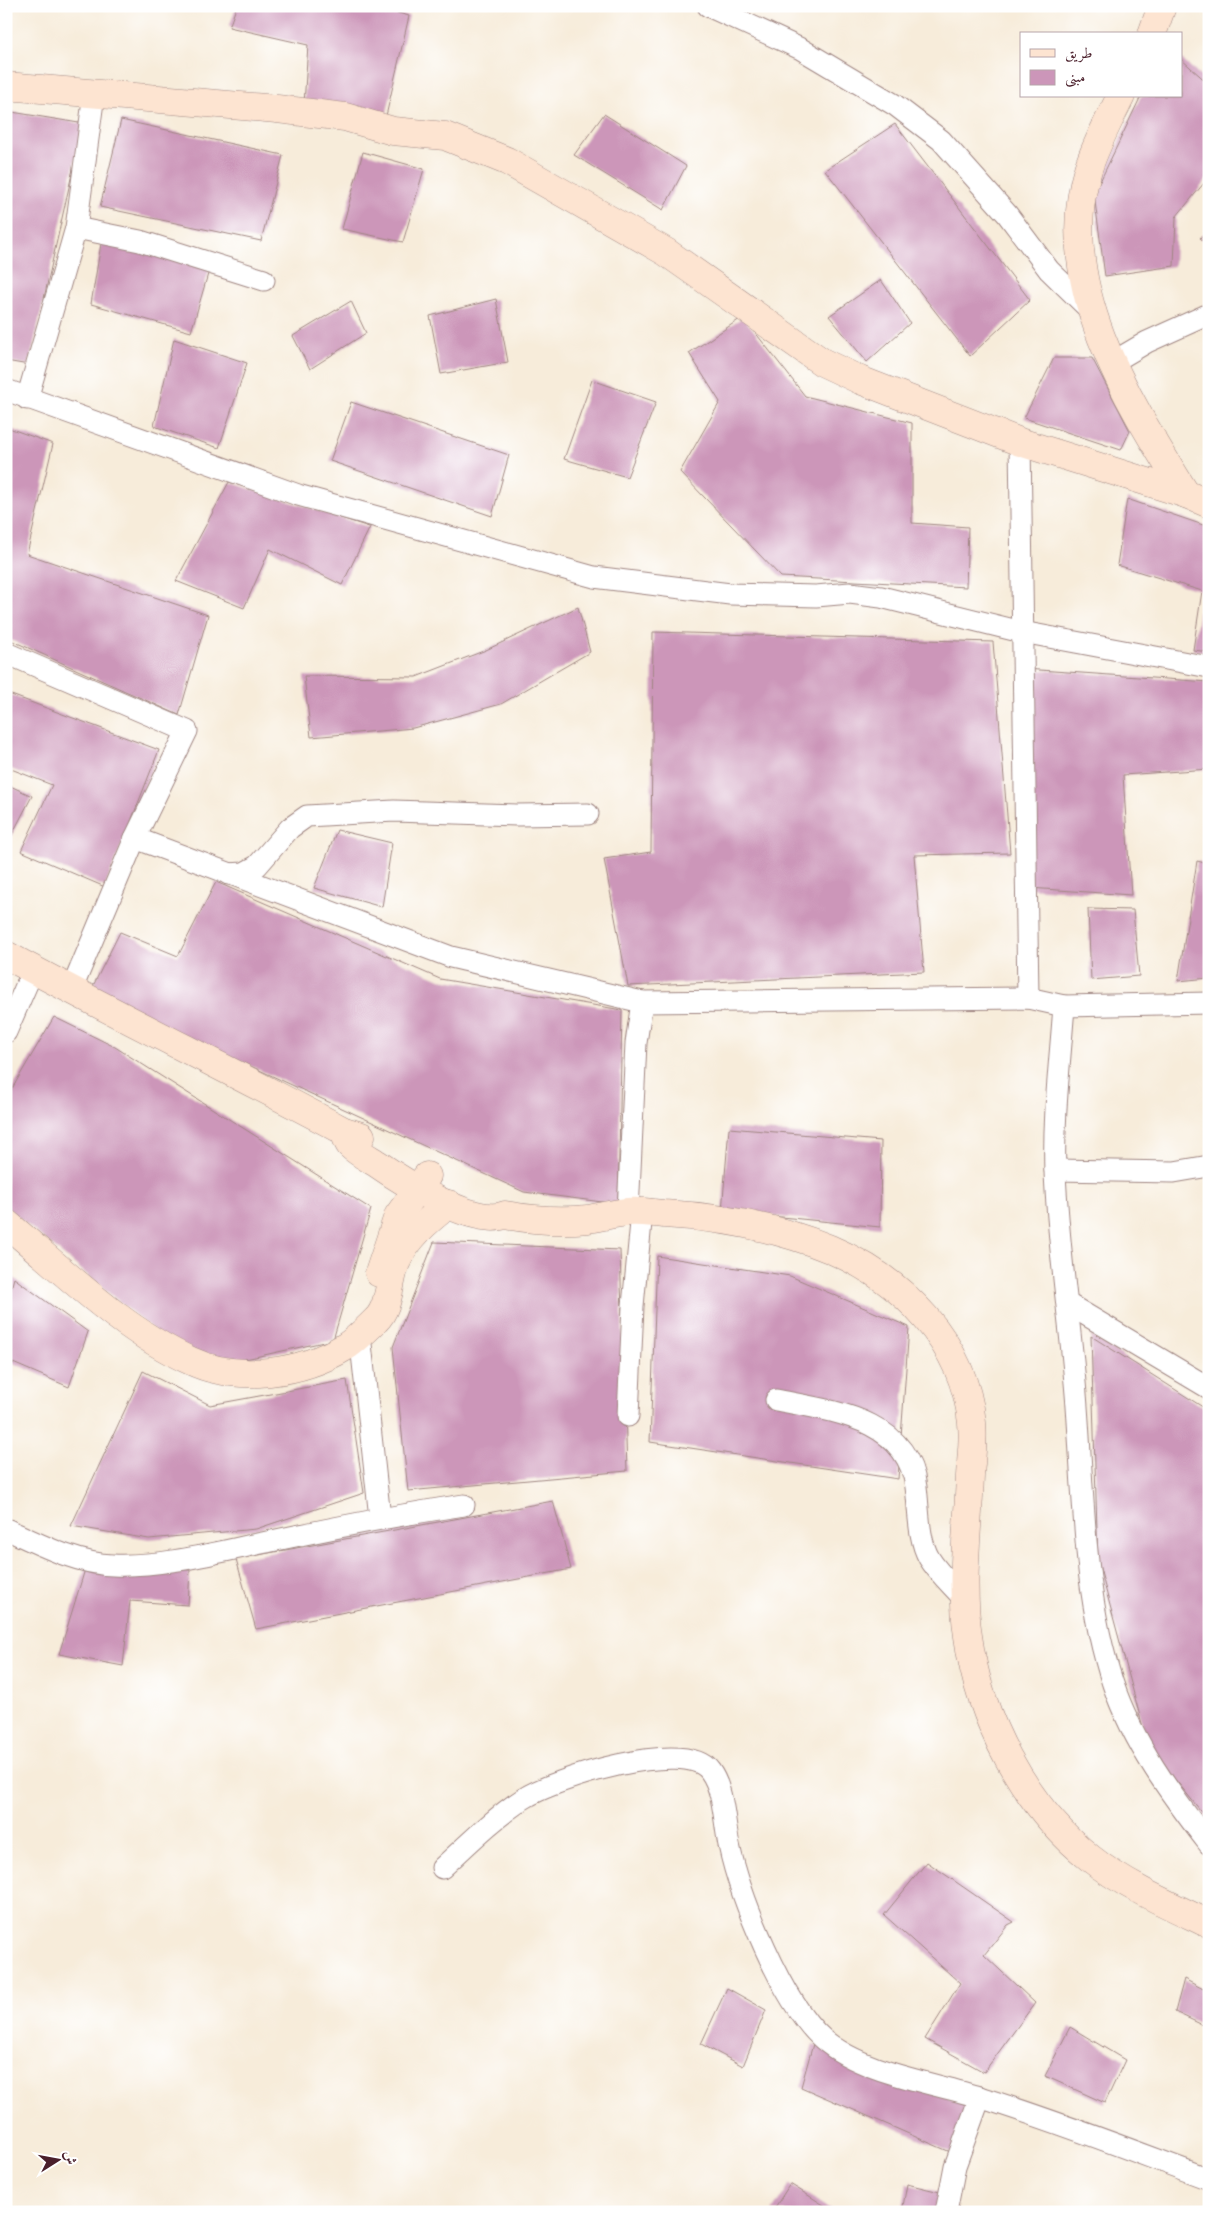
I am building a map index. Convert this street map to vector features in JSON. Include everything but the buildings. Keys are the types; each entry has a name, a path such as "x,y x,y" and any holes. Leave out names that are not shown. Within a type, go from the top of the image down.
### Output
{"street":[{"path":"708,6 801,49 895,105 941,140 1007,214 1049,270 1090,310"},
{"path":"1153,32 1162,6"},
{"path":"6,86 345,117 393,130 445,136 506,161 666,252 822,362 860,380 1020,442 1198,499"},
{"path":"27,398 76,228 94,94"},
{"path":"1120,98 1101,137 1088,170 1081,205 1079,240 1082,275 1090,310 1143,422 1198,499"},
{"path":"76,228 140,241 264,280"},
{"path":"1113,362 1147,342 1209,314"},
{"path":"6,390 298,495 594,577 730,594 816,596 850,593 881,597 1022,632 1209,667"},
{"path":"1020,442 1028,998"},
{"path":"6,652 187,731 134,838 71,991"},
{"path":"227,874 244,873 256,866 290,828 307,816 394,811 518,815 588,814"},
{"path":"134,838 451,957 642,1002 1028,998 1064,1006 1209,1004"},
{"path":"6,955 71,991 244,1078 344,1131 365,1138 449,1204 483,1216 499,1217 505,1215 560,1221 598,1218 635,1212 682,1215 745,1225 788,1235 830,1249 859,1264 906,1297 927,1318 945,1342 958,1368 968,1396 972,1426 964,1599 973,1663 986,1708 1000,1742 1018,1774 1039,1805 1064,1833 1091,1858 1155,1897 1209,1924"},
{"path":"6,1032 33,970"},
{"path":"628,1416 633,1306 636,1043 642,1002"},
{"path":"1064,1006 1055,1115 1055,1170 1059,1246 1068,1304 1089,1571 1103,1648 1122,1706 1153,1766 1209,1844"},
{"path":"1055,1170 1174,1172 1209,1166"},
{"path":"422,1182 492,1202 505,1215"},
{"path":"380,1518 367,1329 370,1305 391,1230 402,1209 422,1182"},
{"path":"6,1223 116,1314 154,1341 192,1362 247,1373 277,1370 306,1364 329,1354 367,1329 383,1311 397,1262 420,1229 449,1204"},
{"path":"1068,1304 1209,1388"},
{"path":"776,1400 840,1414 889,1434 909,1461 914,1474 922,1529 929,1558 964,1599"},
{"path":"6,1529 68,1555 91,1562 114,1565 195,1557 380,1518 464,1505"},
{"path":"442,1868 524,1798 552,1784 583,1774 626,1764 665,1758 687,1759 699,1762 709,1768 718,1788 732,1856 759,1933 778,1974 811,2026 824,2040 848,2055 875,2067 980,2097 1209,2178"},
{"path":"946,2212 955,2166 980,2097"}]}
